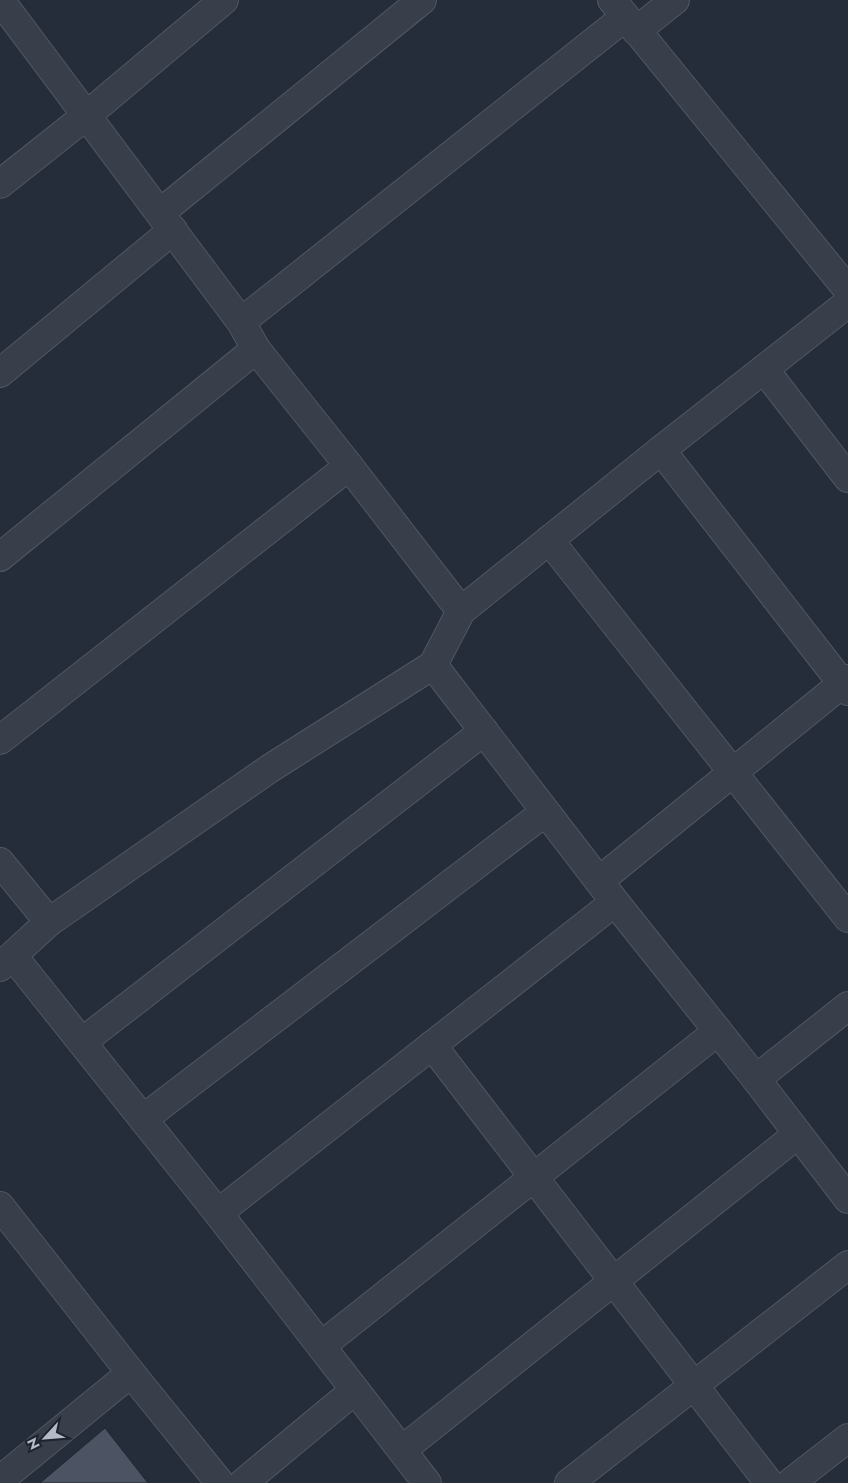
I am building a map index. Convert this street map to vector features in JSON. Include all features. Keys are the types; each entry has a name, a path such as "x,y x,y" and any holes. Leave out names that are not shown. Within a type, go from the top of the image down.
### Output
{"street":[{"path":"0,0 241,322 256,349 461,611"},
{"path":"0,184 224,0"},
{"path":"0,372 167,222 422,0"},
{"path":"241,322 624,16 675,0"},
{"path":"624,16 848,290"},
{"path":"427,1483 218,1213 82,1042 6,961 49,922 269,769 433,665 461,611 848,303"},
{"path":"0,557 256,349"},
{"path":"764,369 848,478"},
{"path":"218,1213 432,1046 607,892 733,773 846,684 661,450"},
{"path":"0,740 349,466"},
{"path":"549,540 848,918"},
{"path":"433,665 607,892 756,1079 848,1199"},
{"path":"82,1042 484,732"},
{"path":"143,1118 546,812"},
{"path":"0,862 49,922"},
{"path":"756,1079 848,1006"},
{"path":"321,1346 718,1031"},
{"path":"432,1046 769,1483"},
{"path":"402,1450 798,1134"},
{"path":"0,1206 220,1483"},
{"path":"569,1483 848,1265"},
{"path":"0,1480 131,1373"},
{"path":"243,1483 355,1390"},
{"path":"790,1483 848,1438"}],"building":[{"path":"105,1428 148,1483 40,1483"}]}
